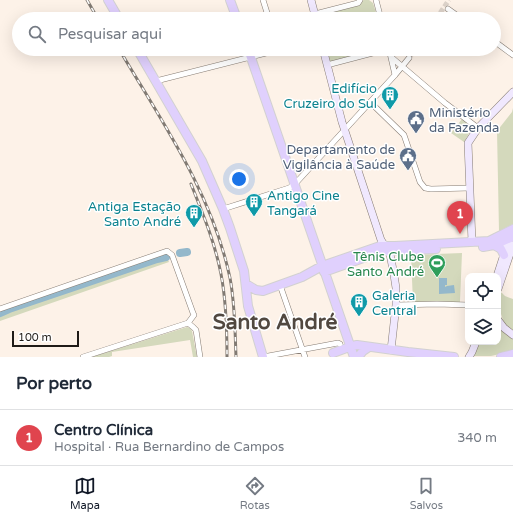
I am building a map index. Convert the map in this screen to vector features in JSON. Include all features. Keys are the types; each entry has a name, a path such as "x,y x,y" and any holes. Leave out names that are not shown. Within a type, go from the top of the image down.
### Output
{"main road":[{"path":"108,0 115,12"},
{"path":"230,0 234,12"},
{"path":"141,56 202,161 223,209 243,266 248,309 263,357"},
{"path":"250,56 354,357"},
{"path":"246,284 259,291 280,285 380,246 410,251 494,245 512,237"},
{"path":"386,248 395,246 490,241 512,237"},
{"path":"494,245 501,249 504,255"},
{"path":"344,331 340,344 333,353 350,346 358,345 454,357"},
{"path":"358,357 369,347"},
{"path":"501,357 513,354"}],"street":[{"path":"262,0 266,12"},
{"path":"311,0 315,12"},
{"path":"331,12 358,3 360,0"},
{"path":"376,0 379,12"},
{"path":"448,9 452,12"},
{"path":"501,46 513,55"},
{"path":"156,81 239,56"},
{"path":"325,56 344,130 379,234 391,258 395,280 396,305 391,350"},
{"path":"327,65 362,56"},
{"path":"391,57 444,103 478,128"},
{"path":"391,57 395,75"},
{"path":"223,209 294,185 370,102 386,89 409,58"},
{"path":"472,242 468,146 478,128 513,92"},
{"path":"370,102 404,135 420,182 423,186 427,189 469,188"},
{"path":"498,273 512,237"},
{"path":"501,278 512,237"},
{"path":"0,308 167,250 172,255 194,315 188,323 83,357"},
{"path":"280,285 305,357"},
{"path":"396,305 465,305"},
{"path":"188,323 196,330 200,357"},
{"path":"501,324 513,336"},
{"path":"263,357 340,344"},
{"path":"469,357 475,345"}],"green space":[{"path":"364,0 369,0 373,3 376,12 328,12"},
{"path":"327,56 353,56 329,62"},
{"path":"513,108 513,224 499,231 497,131 512,112"},
{"path":"462,119 470,127 470,132 464,142 451,133"},
{"name":"Tênis Clube Santo André","path":"462,253 460,302 413,303 411,255"},
{"path":"163,255 169,262 0,321 0,310"},
{"path":"501,293 513,299 513,331 504,323 501,314"},
{"path":"187,327 192,331 197,357 193,357 190,340 112,352 112,356 109,357 92,357"},
{"path":"501,328 513,339 513,351 491,356 474,356 477,345 501,345"}],"water":[{"path":"439,278 447,278 447,285 445,285 445,287 454,285 455,293 439,294"}],"waterway":[{"path":"180,253 187,252"},
{"path":"0,313 166,257"}],"tunnel":[{"path":"441,12 449,0"}],"railway":[{"path":"87,0 94,12"},
{"path":"123,56 184,159 211,217 222,247 232,288 236,357"},
{"path":"191,184 212,240 221,274 226,316 227,357"}],"place":[{"name":"Edifício Cruzeiro do Sul","path":"390,110"},
{"name":"Ministério da Fazenda","path":"416,134"},
{"name":"Departamento de Vigilância à Saúde","path":"408,171"},
{"name":"Antigo Cine Tangará","path":"254,217"},
{"name":"Antiga Estação Santo André","path":"194,228"},
{"name":"Centro Clínica","path":"460,234"},
{"name":"Tênis Clube Santo André","path":"437,278"},
{"name":"Galeria Central","path":"359,317"}],"district":[{"name":"Santo André","path":"275,322"}]}
